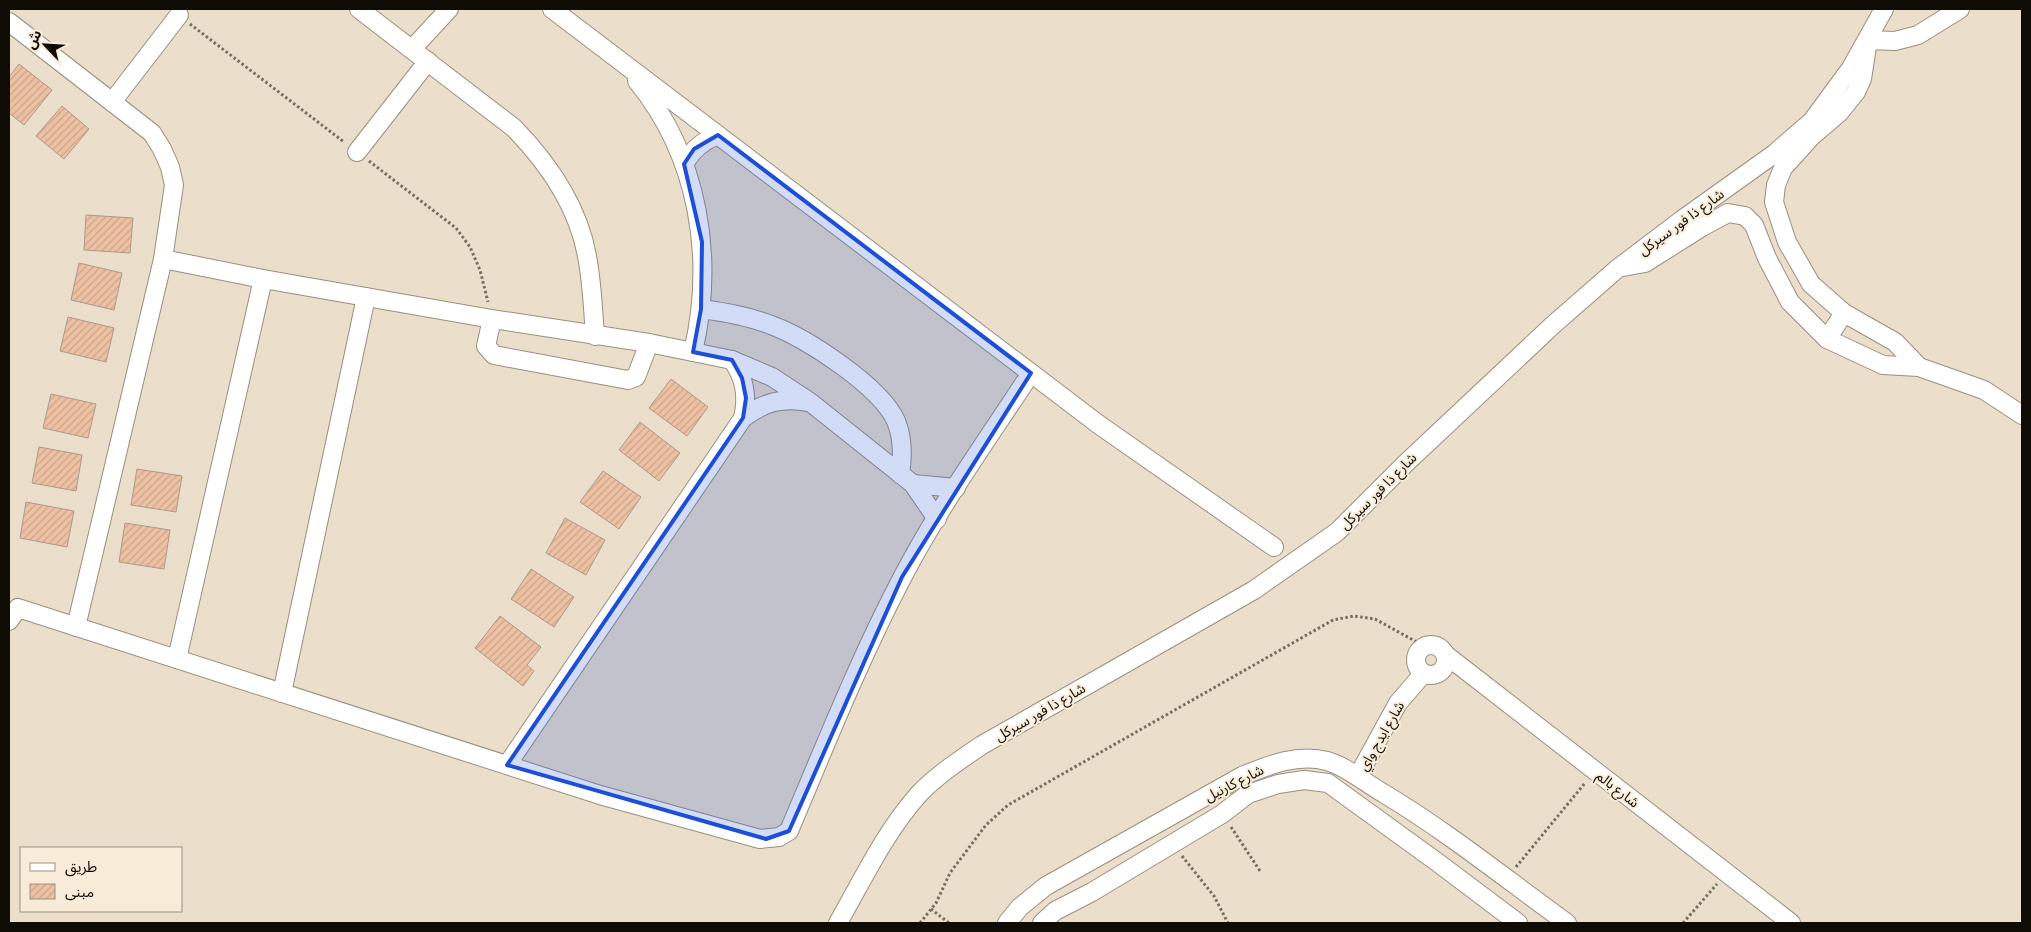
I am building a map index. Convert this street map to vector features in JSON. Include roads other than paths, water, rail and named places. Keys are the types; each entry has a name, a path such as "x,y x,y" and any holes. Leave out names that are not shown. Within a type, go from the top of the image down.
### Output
{"street":[{"path":"359,9 514,128 535,149 553,173 579,225 587,254 595,336"},
{"path":"412,49 449,9"},
{"path":"552,9 1098,424 1274,547"},
{"name":"شارع ذا فور سيركل","path":"838,923 897,820 920,793 953,764 982,745 1254,590 1337,532 1405,464 1617,269 1774,154 1812,121 1851,68 1884,9"},
{"path":"1919,367 1895,342 1844,313 1811,284 1787,242 1774,202 1776,185 1783,168 1811,137 1839,113 1856,92 1862,79 1868,40 1895,41 1918,36 1960,9"},
{"path":"112,102 179,15"},
{"path":"9,22 152,133 170,167 174,185 163,259 76,627"},
{"path":"357,152 428,61"},
{"path":"623,63 644,89 662,116 684,164 697,210 702,242 704,276 701,309 693,352"},
{"path":"684,164 694,149 709,138 718,135"},
{"path":"1617,269 1645,263 1728,213 1745,216 1754,225 1767,258 1790,302 1827,339 1883,365 1919,367 1984,390 2022,415"},
{"path":"163,259 263,279 492,319 649,343 732,360 772,377 810,402 906,479 937,519"},
{"path":"177,659 263,279"},
{"path":"1790,302 1811,284"},
{"path":"282,693 366,297"},
{"path":"701,309 738,314 773,325 806,342 852,375 886,406 896,421 901,438 906,479"},
{"path":"1827,339 1844,313"},
{"path":"492,319 486,346 494,355 628,380 636,377 649,343"},
{"path":"732,360 745,388 746,398 743,418"},
{"path":"13,615 76,627 600,794 747,836 766,839 778,837 789,830 865,654 902,577 956,488 1031,373"},
{"path":"507,765 743,418 762,406 773,402 795,399 810,402"},
{"path":"906,479 956,488"},
{"path":"1435,645 1444,650 1446,655 1447,661 1443,671 1434,676 1423,674 1419,670 1416,660 1417,654 1424,646 1435,645"},
{"name":"شارع بالم","path":"1446,655 1790,923"},
{"name":"شارع ايدج واي","path":"1358,776 1398,703 1423,674"},
{"name":"شارع كارنيل","path":"1007,923 1020,907 1046,886 1242,776 1271,765 1301,758 1328,762 1358,776 1452,838 1567,923"},
{"path":"1242,776 1248,794"},
{"name":"شارع كارنيل","path":"1042,923 1055,911 1092,892 1222,814 1248,794 1278,784 1304,780 1328,783 1518,923"},
{"path":"1437,862 1452,838"}]}
